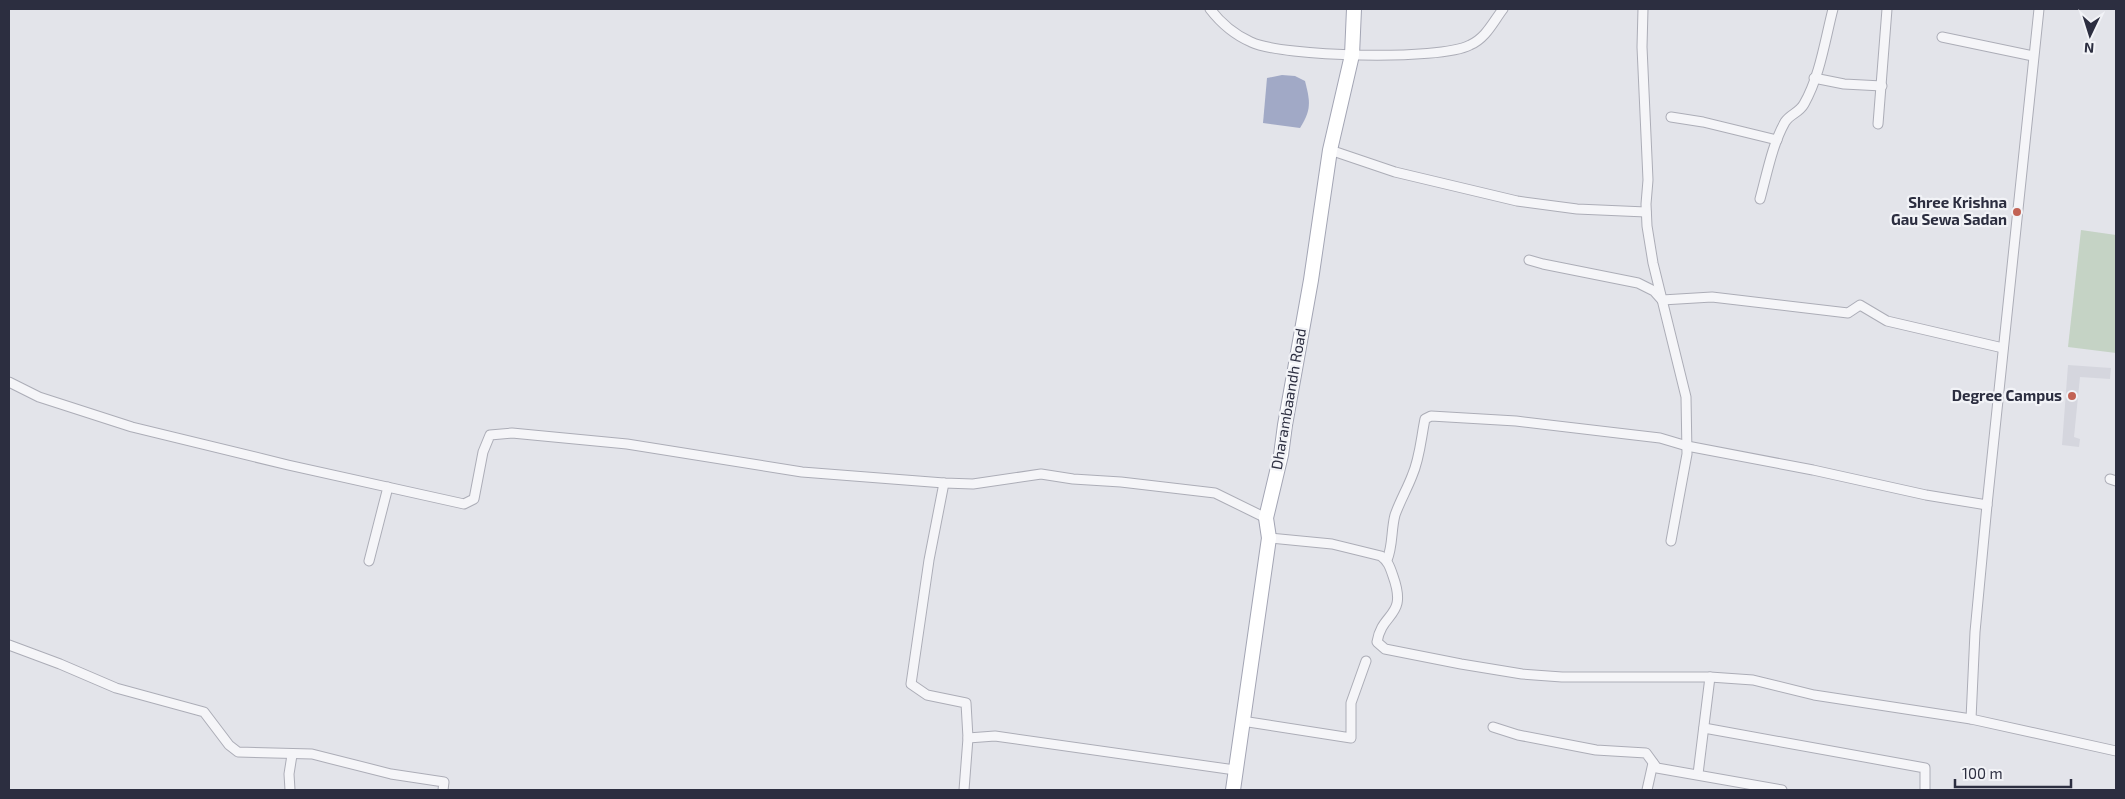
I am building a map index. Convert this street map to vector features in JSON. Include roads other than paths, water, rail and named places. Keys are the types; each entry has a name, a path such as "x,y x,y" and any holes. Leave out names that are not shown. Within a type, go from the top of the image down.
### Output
{"main road":[{"name":"Dharambaandh Road","path":"1233,790 1269,538 1266,518 1281,455 1294,370 1311,280 1330,150 1352,55 1354,9"}],"street":[{"path":"1210,9 1216,17 1238,35 1261,46 1275,49 1352,55 1427,54 1468,47 1485,35 1503,9"},
{"path":"1643,9 1642,47 1648,180 1646,212 1653,262 1686,397 1687,446 1670,541"},
{"path":"1760,199 1777,140 1786,121 1800,110 1805,103 1833,9"},
{"path":"1878,124 1886,9"},
{"path":"1971,719 1976,632 1987,505 2039,9"},
{"path":"1942,36 2033,56"},
{"path":"1814,78 1844,84 1882,86"},
{"path":"1671,117 1703,122 1777,140"},
{"path":"1330,150 1395,172 1517,201 1577,209 1646,212"},
{"path":"1529,260 1638,283 1654,291 1662,300"},
{"path":"1662,300 1712,298 1848,313 1860,305 1887,321 2003,348"},
{"path":"9,382 39,396 132,427 464,504 474,499 483,452 490,435 512,433 627,444 802,472 944,484 973,484 1041,474 1072,479 1121,482 1215,493 1266,518"},
{"path":"1387,560 1391,552 1391,533 1397,509 1418,460 1424,419 1431,416 1516,421 1660,438 1687,446 1812,470 1926,495 1987,505"},
{"path":"944,484 929,560 912,684 927,694 966,704 968,738 964,790"},
{"path":"369,561 388,487"},
{"path":"1269,538 1332,544 1381,556 1387,560 1398,591 1399,600 1396,609 1378,636 1377,642 1385,649 1522,674 1562,677 1710,677 1753,680 1814,695 1971,719 2116,751"},
{"path":"9,644 116,688 204,712 229,746 238,752 272,752 292,755 312,754 391,774 444,782 442,790"},
{"path":"1242,721 1352,738 1351,703 1366,660"},
{"path":"1698,774 1710,677"},
{"path":"1493,727 1518,735 1596,750 1646,753 1650,756 1656,768 1782,790"},
{"path":"1704,728 1925,768 1925,790"},
{"path":"968,738 995,736 1235,770"},
{"path":"290,790 289,774 292,755"},
{"path":"1647,790 1653,764"}],"water":[{"path":"1282,75 1295,76 1305,81 1309,105 1307,115 1300,128 1263,123 1267,78"}],"place":[{"name":"Shree Krishna Gau Sewa Sadan","path":"2017,212"},
{"name":"Degree Campus","path":"2072,396"}]}
